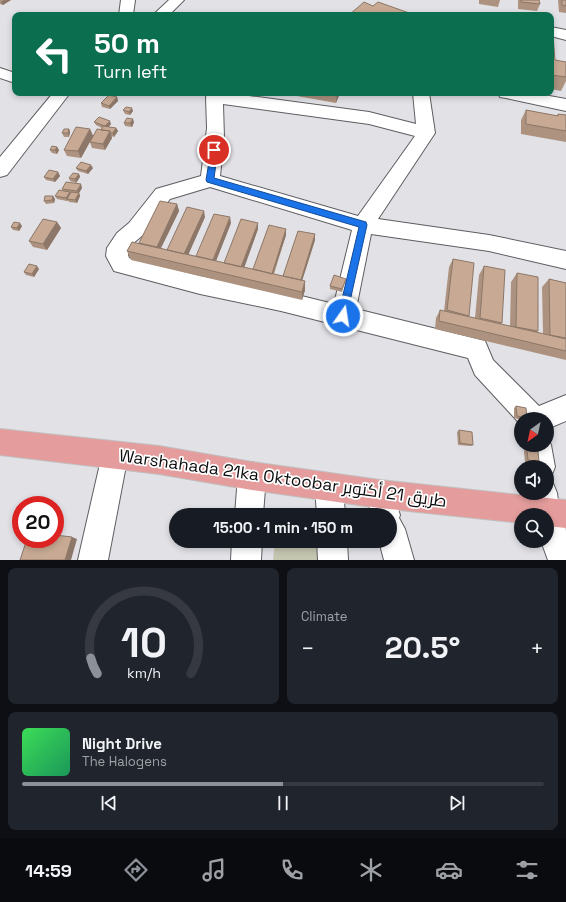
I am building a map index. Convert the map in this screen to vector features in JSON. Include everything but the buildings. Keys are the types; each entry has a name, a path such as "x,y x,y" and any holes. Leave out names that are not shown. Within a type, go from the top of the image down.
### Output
{"main road":[{"name":"Warshahada 21ka Oktoobar طريق 21 أكتوبر","path":"0,442 158,460 329,487 383,505 422,498 520,508"}],"street":[{"path":"126,12 128,0"},
{"path":"163,12 177,0"},
{"path":"554,32 566,35"},
{"path":"0,73 12,77"},
{"path":"0,170 37,124 56,96"},
{"path":"210,180 217,135 216,96"},
{"path":"223,96 369,118 426,133"},
{"path":"343,316 363,225 426,133 421,96"},
{"path":"521,96 566,105"},
{"path":"526,412 484,367 477,349 281,300 200,285 122,265 117,256 118,248 124,239 136,229 163,194 210,180 363,225 489,243 566,260"},
{"path":"554,413 566,408"},
{"path":"93,560 115,455"},
{"path":"250,508 252,476"},
{"path":"329,487 330,508"},
{"path":"554,528 563,560"},
{"path":"246,560 247,548"},
{"path":"332,548 333,560"},
{"path":"396,548 399,560"}],"green space":[{"path":"274,548 326,548 325,560 273,560"}],"route":[{"path":"214,150 210,180 363,225 343,316"}]}
